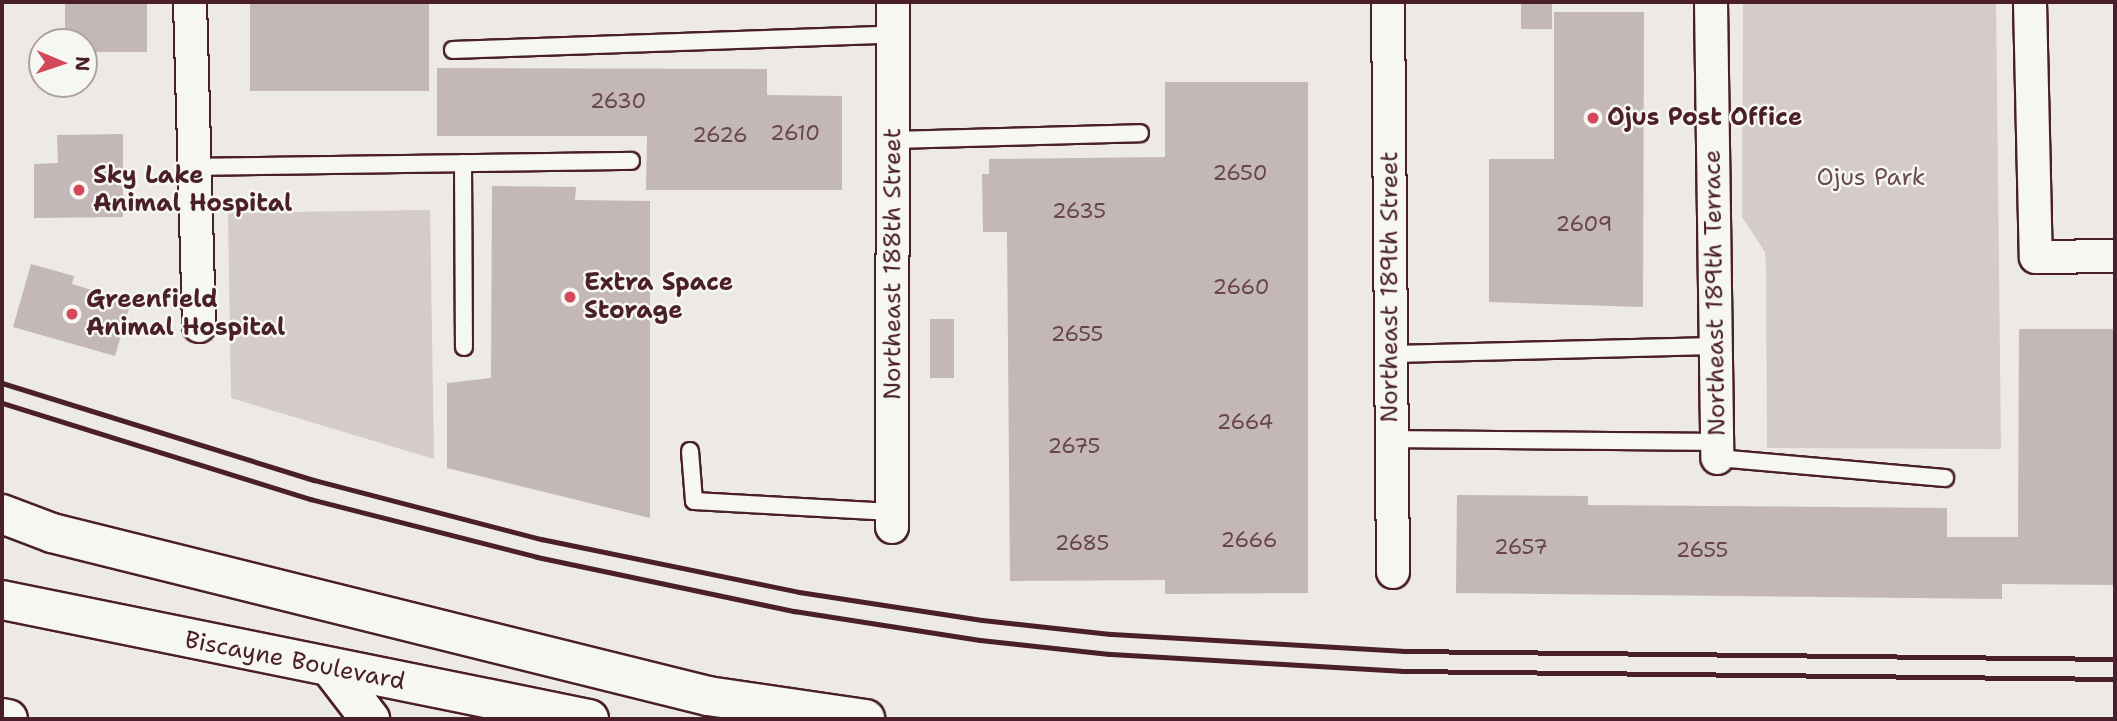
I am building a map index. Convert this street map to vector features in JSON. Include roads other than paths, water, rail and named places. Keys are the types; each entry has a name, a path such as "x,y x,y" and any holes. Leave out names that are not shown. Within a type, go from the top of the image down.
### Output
{"main road":[{"path":"2,514 52,533 708,696 864,719"},
{"name":"Biscayne Boulevard","path":"2,600 589,719"},
{"path":"330,667 370,719"},
{"path":"2,718 8,719"}],"street":[{"path":"190,2 199,326"},
{"name":"Northeast 188th Street","path":"892,520 893,2"},
{"name":"Northeast 189th Street","path":"1388,2 1393,572"},
{"name":"Northeast 189th Terrace","path":"1711,2 1717,450"},
{"path":"2030,2 2036,257 2115,256"}],"lane":[{"path":"453,50 893,35"},
{"path":"893,140 1140,133"},
{"path":"195,167 631,161"},
{"path":"463,163 464,347"},
{"path":"1391,354 1716,346"},
{"path":"1391,439 1717,450 1945,478"},
{"path":"691,451 694,501 892,520"}],"railway":[{"path":"2,383 314,480 541,539 799,592 982,620 1110,634 1403,651 2115,659"},
{"path":"2,403 310,499 537,557 794,611 980,640 1109,654 1402,671 2115,679"}],"place":[{"name":"Ojus Post Office","path":"1593,118"},
{"name":"Sky Lake Animal Hospital","path":"79,190"},
{"name":"Extra Space Storage","path":"570,297"},
{"name":"Greenfield Animal Hospital","path":"72,314"}],"park label":[{"name":"Ojus Park","path":"1871,178"}]}
